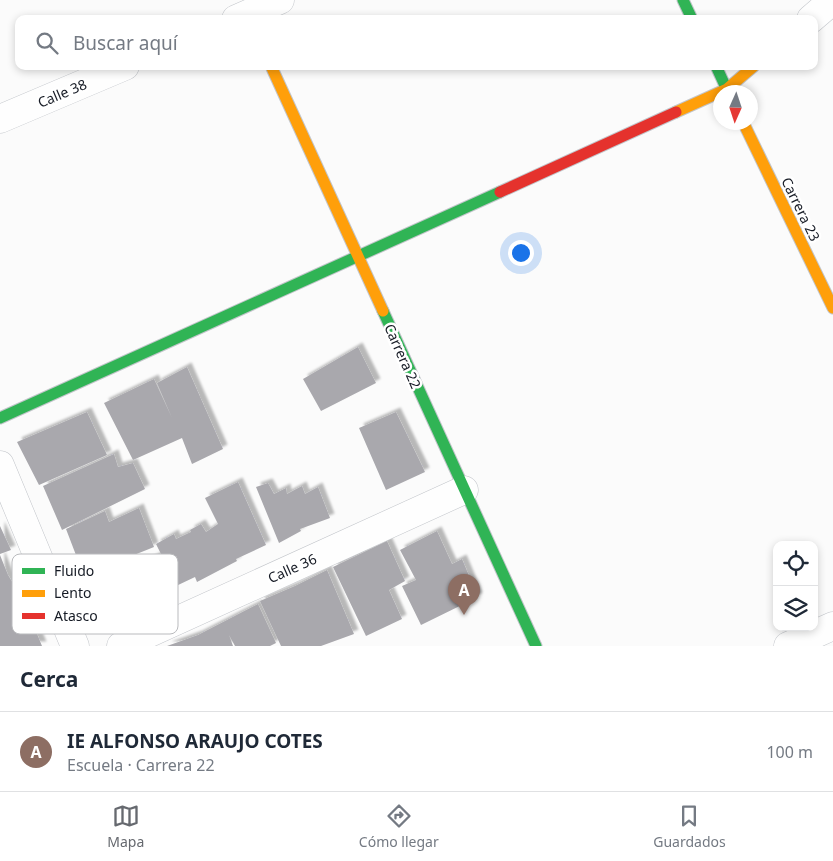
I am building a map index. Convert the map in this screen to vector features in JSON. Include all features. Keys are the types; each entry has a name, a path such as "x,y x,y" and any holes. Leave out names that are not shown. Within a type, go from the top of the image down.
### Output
{"street":[{"path":"244,13 280,0"},
{"path":"683,0 690,15"},
{"path":"815,15 833,0"},
{"name":"Calle 38","path":"0,119 116,70"},
{"name":"Carrera 22","path":"273,70 536,646"},
{"path":"718,70 725,85"},
{"path":"734,85 750,70"},
{"path":"0,418 713,98"},
{"name":"Carrera 23","path":"747,130 833,308"},
{"path":"0,465 37,554"},
{"name":"Calle 36","path":"178,620 464,490"},
{"path":"788,646 833,626"},
{"path":"70,634 75,646"},
{"name":"Calle 36","path":"121,646 147,634"}],"building":[{"path":"358,347 376,383 321,411 303,379"},
{"path":"187,367 223,449 192,464 182,438 133,460 104,403 154,379 172,418 157,383"},
{"path":"87,412 107,455 39,485 17,442"},
{"path":"396,412 425,472 386,490 359,428"},
{"path":"114,454 118,467 133,463 145,489 62,530 43,486"},
{"path":"238,482 266,545 236,559 237,561 197,582 195,577 178,585 178,554 161,554 156,544 174,534 176,539 191,532 190,530 201,524 206,532 218,524 205,498"},
{"path":"268,483 274,494 286,488 287,494 302,486 305,494 318,487 330,518 300,529 301,531 279,543 256,487"},
{"path":"139,508 154,547 136,554 76,554 66,529 105,511 109,522"},
{"path":"0,526 11,550 0,554"},
{"path":"437,531 452,564 462,559 478,597 421,625 402,586 416,580 400,550"},
{"path":"387,541 405,581 389,590 402,619 366,636 333,567"},
{"path":"0,555 12,582 12,634 37,634 42,646 0,646"},
{"path":"327,570 354,634 321,646 281,646 260,601"},
{"path":"258,604 276,643 270,646 235,646 229,635 233,646 167,646 198,635"}],"traffic: fast":[{"path":"683,0 690,15"},
{"path":"718,70 725,85"},
{"path":"0,418 500,192"},
{"path":"383,311 536,646"}],"traffic: slow":[{"path":"273,70 383,311"},
{"path":"676,112 727,89 749,70"},
{"path":"747,130 833,308"}],"traffic: jam":[{"path":"500,192 676,112"}],"place":[{"name":"IE ALFONSO ARAUJO COTES","path":"464,615"}]}
